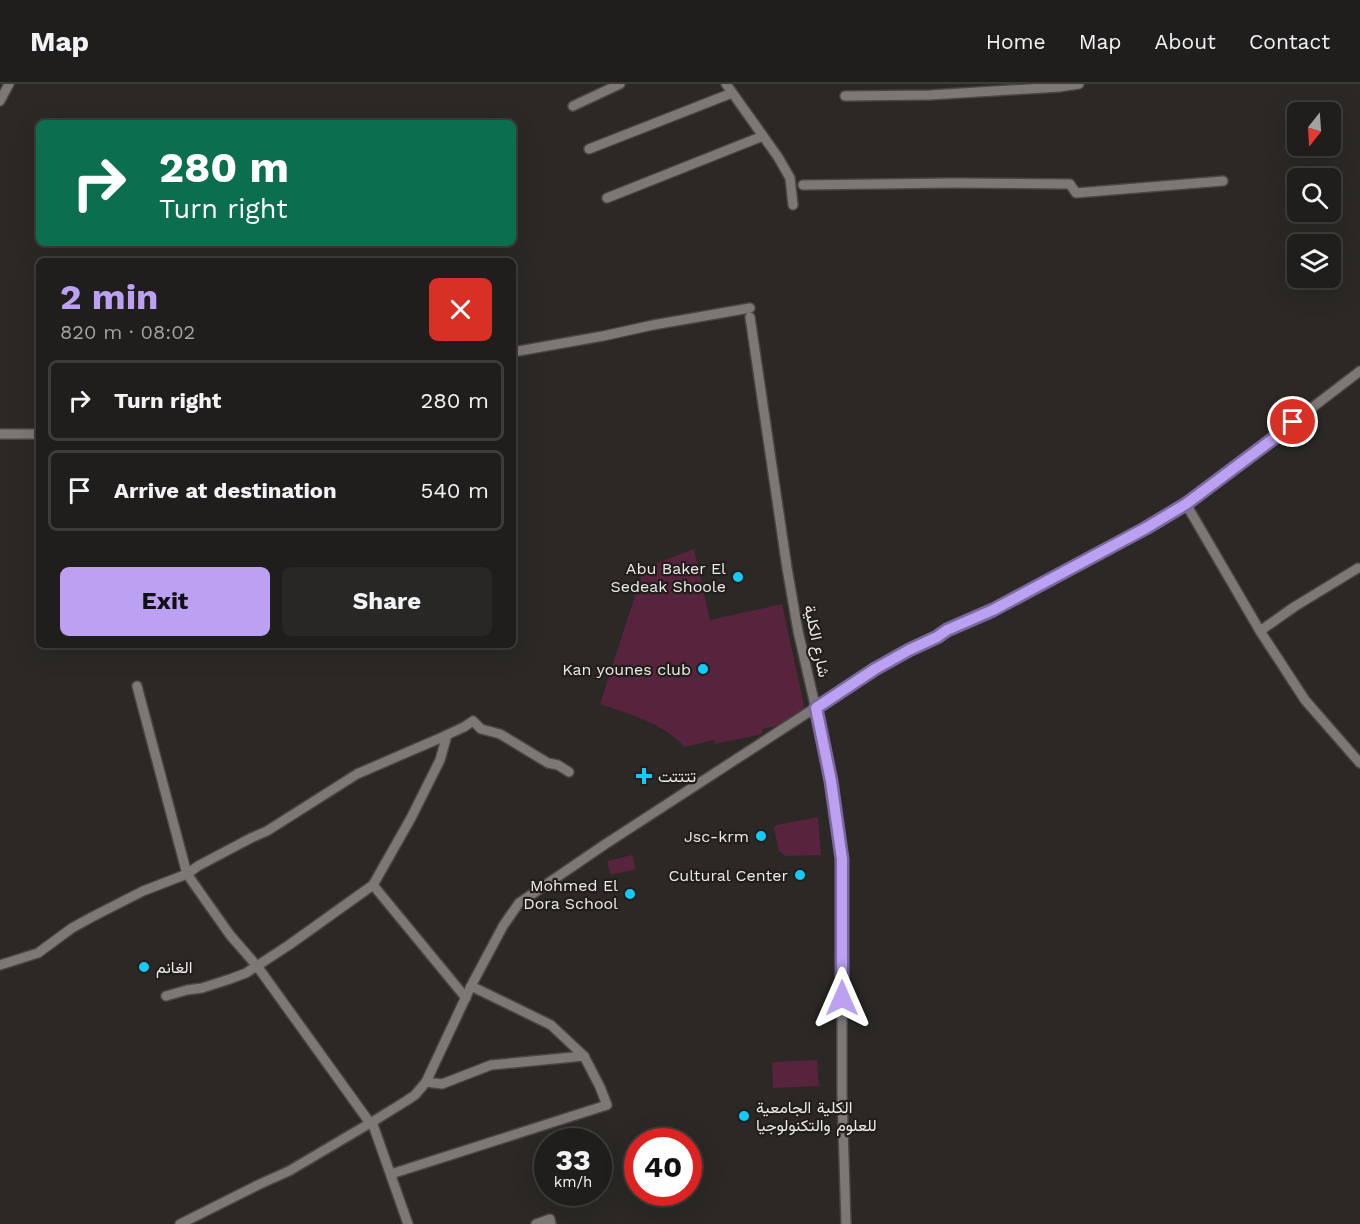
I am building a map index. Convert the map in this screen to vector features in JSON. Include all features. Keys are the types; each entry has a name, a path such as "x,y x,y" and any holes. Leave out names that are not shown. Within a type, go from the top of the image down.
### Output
{"street":[{"path":"0,100 9,84"},
{"path":"573,106 620,84"},
{"path":"726,84 778,157 790,178 793,205"},
{"path":"845,96 930,95 1079,84"},
{"path":"589,149 732,93"},
{"path":"607,198 763,136"},
{"path":"803,185 1070,184 1076,193 1223,182"},
{"name":"شارع الكلية","path":"516,351 653,325 750,313 787,568 798,631 831,781 842,859 842,1093 846,1224"},
{"path":"180,1224 289,1171 415,1095 426,1082 471,986 503,926 519,903 875,669 947,630 993,610 1186,504 1360,371"},
{"path":"0,434 36,434"},
{"path":"1186,504 1260,631 1305,700 1360,763"},
{"path":"1260,631 1294,607 1358,568"},
{"path":"137,686 187,873 230,935 257,966 371,1122 408,1224"},
{"path":"0,965 38,953 72,928 143,891 187,873 267,831 357,774 447,735 473,721 481,729 500,734 548,763 558,765 569,772"},
{"path":"166,996 230,979 257,966 373,885 411,818 440,760 447,735"},
{"path":"373,885 466,998"},
{"path":"391,1174 607,1105 584,1056 551,1025 471,986"},
{"path":"426,1082 442,1084 491,1065 584,1056"},
{"path":"536,1224 550,1219 551,1224"},
{"path":"846,1224 851,1224"}],"shaded area":[{"name":"Kan younes club","path":"694,549 710,620 782,604 805,710 796,722 762,729 762,734 715,744 714,740 685,747 656,725 600,704 644,568"},
{"path":"818,817 821,855 785,856 779,851 774,828 777,825"},
{"path":"632,855 636,869 611,875 607,861"},
{"path":"817,1060 819,1086 773,1088 772,1062"}],"place":[{"name":"Abu Baker El Sedeak Shoole","path":"738,577"},
{"name":"Kan younes club","path":"703,669"},
{"name":"تتتتت","path":"644,776"},
{"name":"Jsc-krm","path":"761,836"},
{"name":"Cultural Center","path":"800,875"},
{"name":"Mohmed El Dora School","path":"630,894"},
{"name":"الغانم","path":"144,967"},
{"name":"الكلية الجامعية للعلوم والتكنولوجيا","path":"744,1116"}],"route":[{"path":"842,998 842,859 831,781 816,708 875,669 909,650 993,610 1146,528 1186,504 1293,422"}]}
